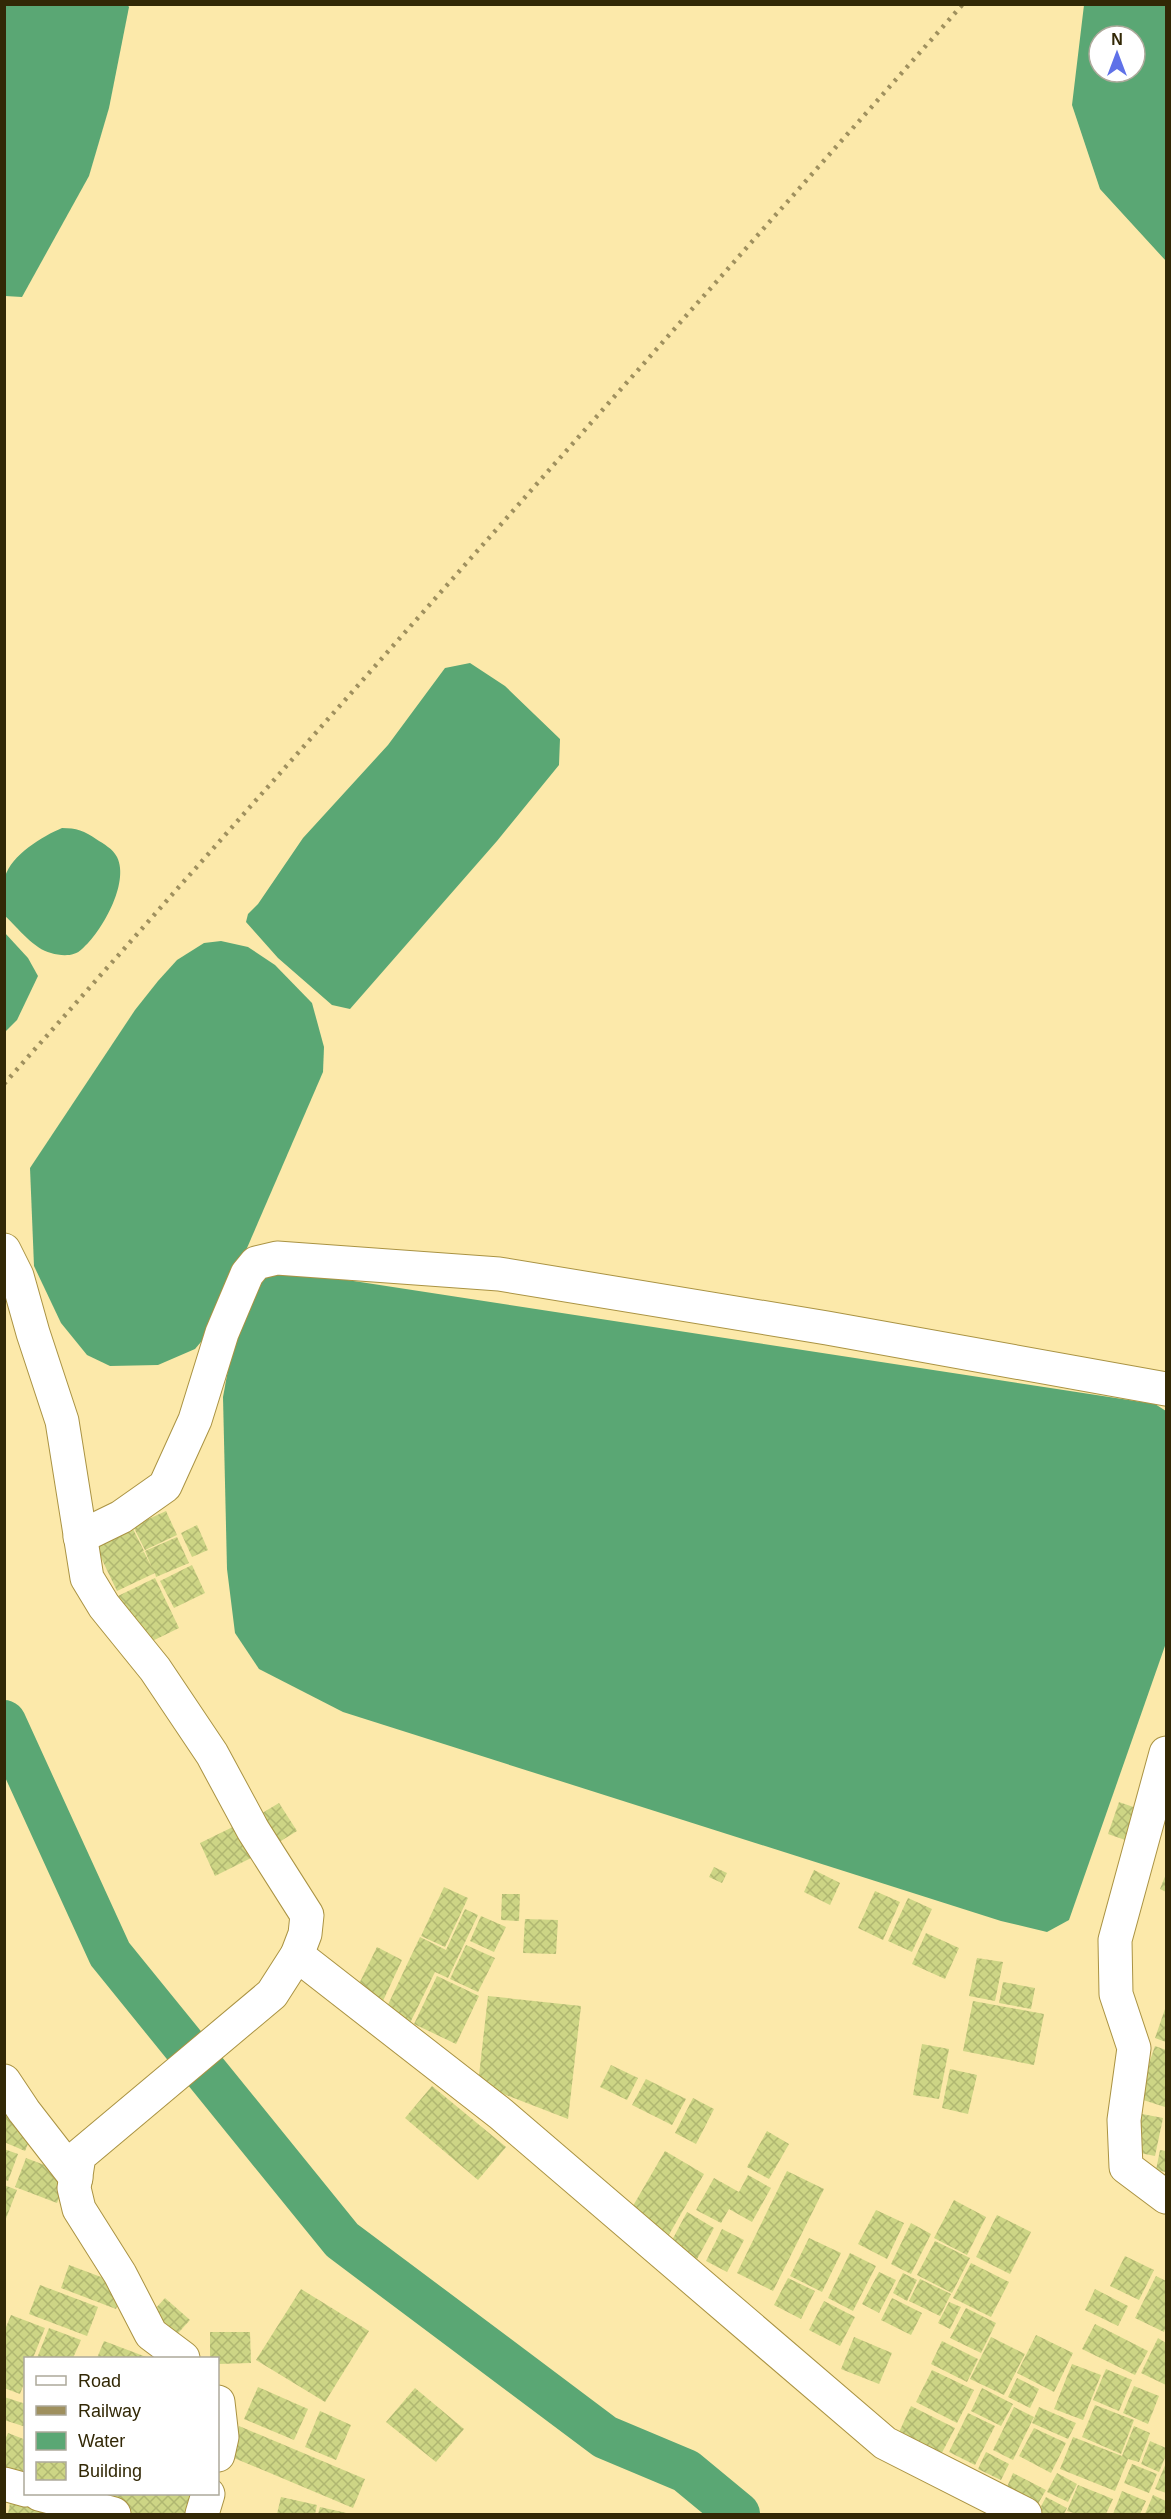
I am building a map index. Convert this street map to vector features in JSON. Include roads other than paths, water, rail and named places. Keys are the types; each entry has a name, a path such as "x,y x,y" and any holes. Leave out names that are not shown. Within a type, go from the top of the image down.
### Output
{"street":[{"path":"4,1250 17,1276 62,1421 87,1578 104,1606 155,1669 212,1754 253,1830 307,1916 305,1934 297,1955 272,1994 77,2167 74,2188 79,2209 120,2274 151,2334 182,2357"},
{"path":"80,1537 121,1517 165,1486 195,1420 222,1333 247,1274 256,1263 277,1258 499,1274 839,1330 1167,1389"},
{"path":"1167,1753 1115,1940 1116,1994 1134,2048 1124,2120 1126,2167 1167,2197"},
{"path":"297,1955 501,2114 885,2443 1025,2514"},
{"path":"4,2081 24,2111 77,2167"},
{"path":"219,2411 222,2437 219,2451"},
{"path":"4,2484 24,2489"},
{"path":"46,2495 114,2514"},
{"path":"202,2514 207,2495"}],"water":[{"path":"127,4 129,7 109,108 89,176 22,297 5,296 5,5"},
{"path":"1084,5 1166,5 1166,261 1100,189 1072,105"},
{"path":"470,663 505,686 560,739 559,765 497,841 350,1009 332,1005 278,958 246,922 248,914 258,904 303,838 388,745 445,668"},
{"path":"62,828 84,832 111,849 117,857 120,868 117,893 105,920 82,949 67,955 45,951 26,938 5,916 4,896 5,877 14,861 37,841"},
{"path":"5,933 28,958 38,976 17,1020 5,1032"},
{"path":"221,941 248,947 275,965 312,1003 324,1047 323,1072 212,1329 195,1349 158,1365 110,1366 87,1355 61,1323 34,1266 30,1168 135,1010 158,981 177,960 204,943"},
{"path":"269,1268 1155,1404 1166,1411 1166,1643 1069,1920 1047,1932 1001,1921 343,1712 259,1669 235,1633 227,1569 223,1397 235,1332"}],"waterway":[{"path":"4,1722 110,1954 342,2240 605,2437 686,2471 738,2514"}],"railway":[{"path":"4,1084 963,4"}]}
